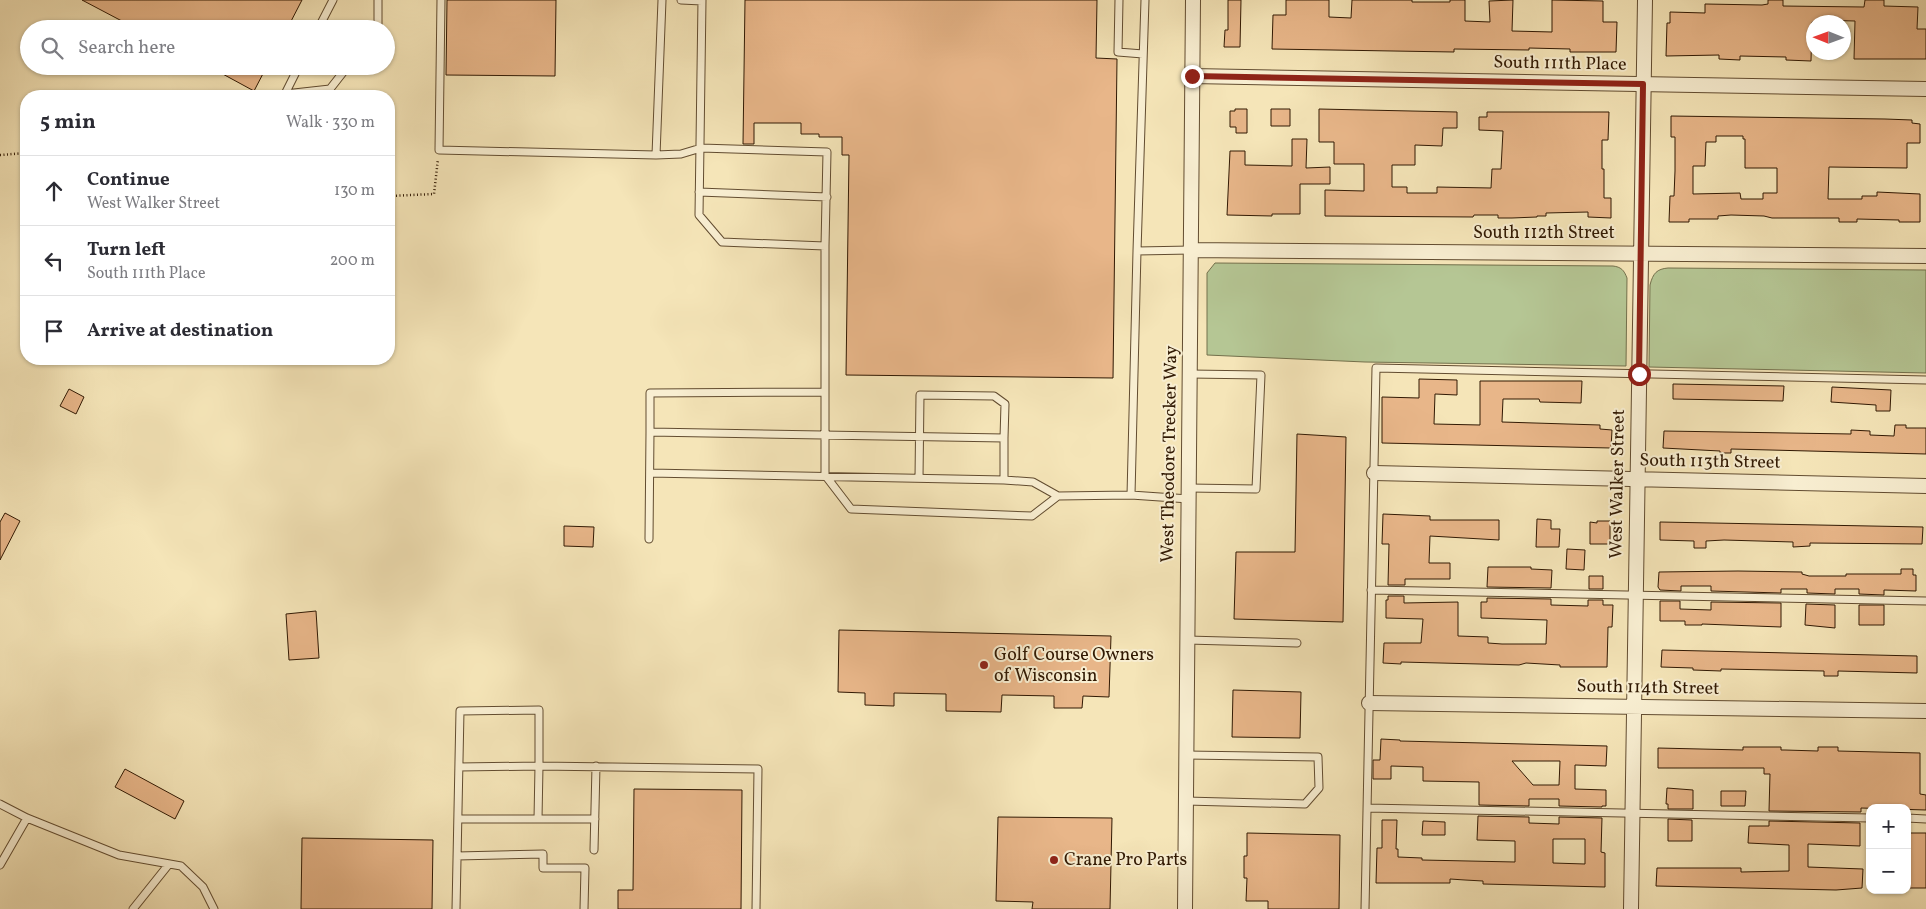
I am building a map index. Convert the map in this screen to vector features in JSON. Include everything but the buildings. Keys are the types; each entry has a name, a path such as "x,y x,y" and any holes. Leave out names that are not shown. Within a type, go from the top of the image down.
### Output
{"street":[{"name":"West Theodore Trecker Way","path":"1185,909 1193,0"},
{"name":"West Walker Street","path":"1631,909 1645,0"},
{"name":"South 111th Place","path":"1192,76 1926,89"},
{"name":"South 112th Street","path":"1191,250 1926,256"},
{"name":"South 113th Street","path":"1374,473 1926,486"},
{"name":"South 114th Street","path":"1369,703 1926,711"}],"lane":[{"path":"323,20 333,0"},
{"path":"378,0 378,20"},
{"path":"441,0 439,150 656,155 682,154 701,148 827,152 824,392 825,475 851,509 1032,516 1058,496"},
{"path":"656,155 662,0"},
{"path":"681,0 702,0 699,215 722,242 825,246"},
{"path":"1119,0 1118,52 1143,54"},
{"path":"1130,495 1145,0"},
{"path":"287,90 294,75"},
{"path":"330,90 341,75"},
{"path":"699,192 827,197"},
{"path":"1137,251 1191,250"},
{"path":"1365,909 1376,368 1926,380"},
{"path":"650,473 1004,480 1033,482 1058,496 1189,494 1256,490 1260,375 1190,374"},
{"path":"649,539 650,393 824,392"},
{"path":"919,478 920,395 994,396 1005,404 1004,480"},
{"path":"650,432 1004,438"},
{"path":"1372,590 1926,601"},
{"path":"1187,640 1297,643"},
{"path":"456,909 460,711 539,710 538,819"},
{"path":"1186,755 1318,757 1319,788 1305,804 1186,801"},
{"path":"594,850 596,766"},
{"path":"459,767 596,766 758,769 756,909"},
{"path":"0,804 27,818 119,856 181,866 203,887 214,909"},
{"path":"1367,808 1866,818"},
{"path":"0,865 27,818"},
{"path":"1911,818 1926,819"},
{"path":"458,819 595,819"},
{"path":"457,856 543,854 543,868 585,868 584,909"},
{"path":"132,909 169,864"}],"path":[{"path":"395,196 434,194 439,150"},
{"path":"0,155 20,153"}],"green space":[{"path":"1215,263 1616,266 1622,269 1627,278 1626,366 1365,362 1207,355 1207,273"},
{"path":"1668,268 1926,270 1926,373 1649,367 1650,285 1656,272"}],"place":[{"name":"Golf Course Owners of Wisconsin","path":"984,665"},
{"name":"Crane Pro Parts","path":"1054,860"}],"route":[{"path":"1192,76 1643,84 1639,374"}]}
